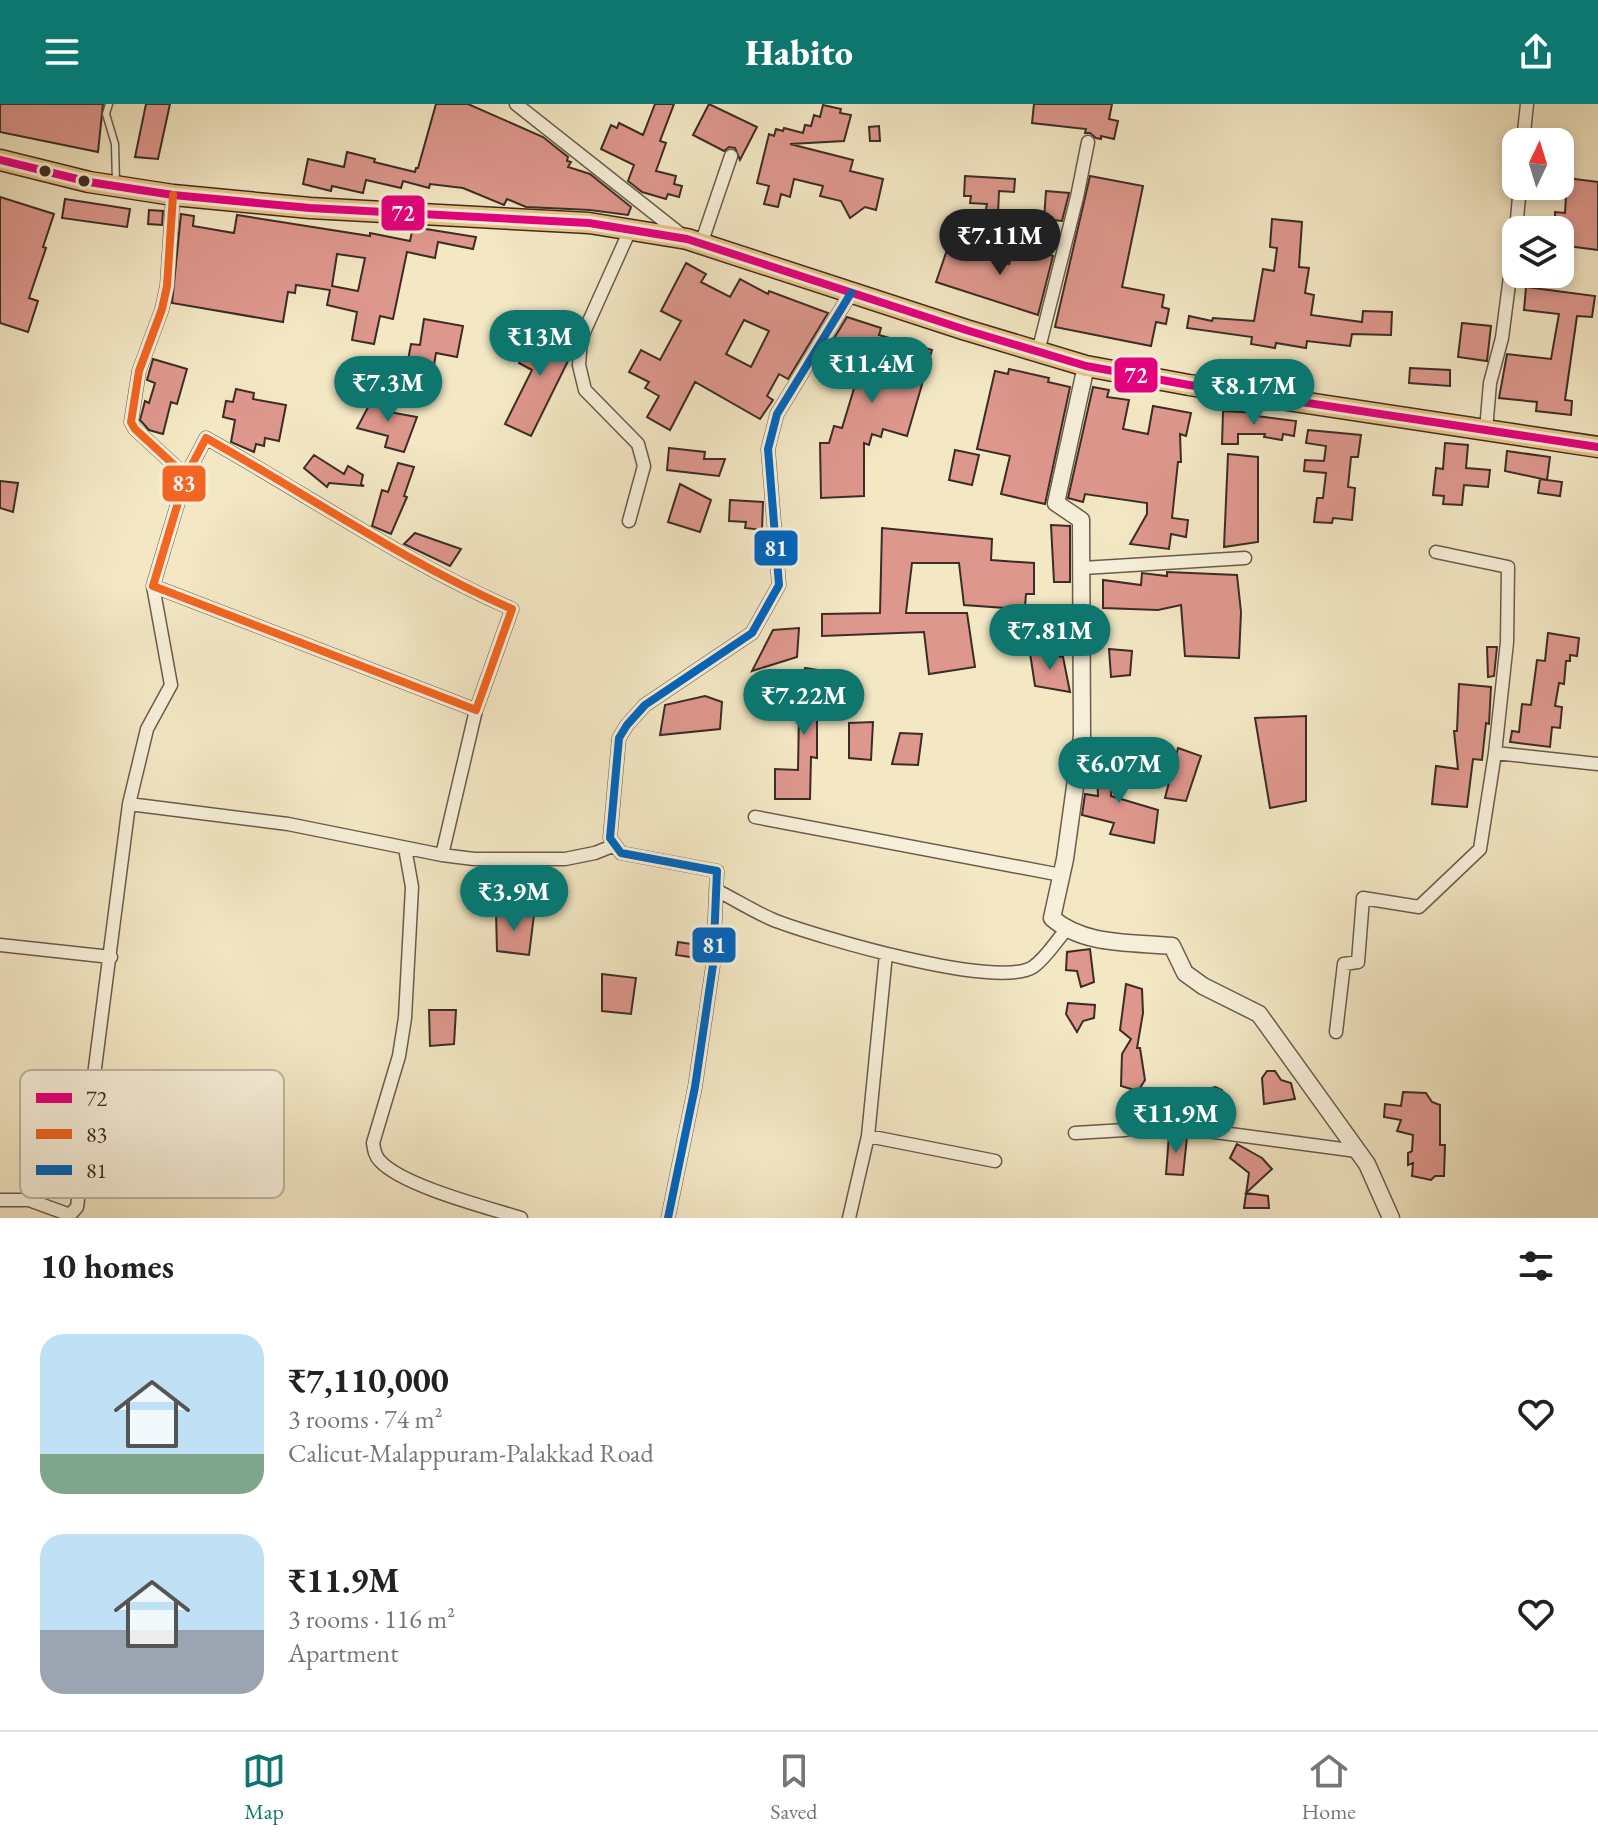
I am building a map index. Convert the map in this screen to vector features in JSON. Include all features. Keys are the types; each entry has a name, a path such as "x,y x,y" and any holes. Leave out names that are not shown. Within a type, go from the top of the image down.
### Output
{"highway":[{"path":"0,160 116,186 173,195 310,208 589,223 630,230 694,242 1086,366 1189,385 1598,447"}],"street":[{"path":"516,104 694,242 731,156"},
{"path":"1524,128 1527,104"},
{"path":"1038,352 1088,142"},
{"path":"173,195 167,286 162,309 139,371 131,422 186,476"},
{"path":"629,521 644,466 638,444 585,390 579,365 581,339 630,230"},
{"path":"1486,430 1490,383 1502,338 1508,288"},
{"path":"668,1218 695,1087 711,981 717,871 621,853 615,845 610,838 619,738 645,705 752,633 779,585 768,449 777,414 851,293"},
{"path":"1086,366 1056,503 1081,520 1082,736 1052,918 1066,930 1086,937 1172,946 1185,973 1203,986 1259,1014 1367,1164 1391,1218"},
{"path":"93,1070 111,957 129,804 147,729 171,685 153,586 186,476 206,438 398,550 512,609 476,710 442,855"},
{"path":"1336,1032 1344,964 1358,962 1363,898 1419,907 1480,849 1495,753 1507,642 1508,567 1436,552"},
{"path":"1083,568 1245,558"},
{"path":"153,586 476,710"},
{"path":"1495,753 1598,764"},
{"path":"129,804 288,824 474,859 565,859 615,845"},
{"path":"755,817 1061,875"},
{"path":"405,848 412,887 405,1018 399,1056 373,1143 375,1153 398,1175 519,1218"},
{"path":"716,890 775,920 886,954 946,967 999,973 1032,968 1066,930"},
{"path":"0,945 111,957"},
{"path":"849,1218 868,1136 886,954"},
{"path":"1075,1133 1125,1130 1155,1124 1357,1151"},
{"path":"868,1136 995,1161"},
{"path":"0,1200 29,1200 70,1215 76,1212"}],"lane":[{"path":"109,104 106,114 115,144 116,186"}],"building":[{"path":"0,104 103,104 98,152 0,132"},
{"path":"146,104 170,104 158,159 135,157"},
{"path":"436,104 468,104 543,137 568,157 567,161 571,162 568,167 590,174 631,207 628,215 526,207 507,199 504,205 463,188 430,184 429,188 403,181 401,188 366,180 363,193 332,186 331,191 303,184 308,159 344,167 347,152 415,172"},
{"path":"655,104 674,104 660,141 666,143 656,171 676,176 674,184 682,186 679,197 668,194 666,199 642,192 628,181 634,165 601,149 611,125 617,128 619,123 643,135"},
{"path":"709,104 757,127 740,160 735,148 729,147 724,151 693,135"},
{"path":"1034,104 1112,104 1109,119 1118,121 1114,139 1096,138 1085,133 1086,129 1032,123"},
{"path":"823,105 851,115 844,141 790,144 853,160 850,171 883,179 876,210 865,207 850,218 841,201 820,196 823,186 794,179 790,197 781,194 778,207 764,204 769,186 757,183 769,134 774,136 776,129 783,131 784,128 803,133 805,125 811,126 814,115 820,117"},
{"path":"879,126 880,141 870,141 869,127"},
{"path":"965,176 1015,179 1014,192 999,191 998,214 1011,217 1006,238 981,233 987,204 970,203 971,196 964,196"},
{"path":"1090,176 1143,186 1122,287 1164,295 1162,307 1169,309 1166,324 1156,322 1151,346 1055,327"},
{"path":"1574,179 1598,182 1598,250 1574,247 1574,216 1555,216 1555,212 1565,213 1566,200 1574,200"},
{"path":"1046,191 1069,193 1062,221 1044,219"},
{"path":"0,197 54,214 29,298 38,301 28,332 0,323"},
{"path":"65,199 130,209 127,227 62,218"},
{"path":"149,210 163,211 162,225 148,224"},
{"path":"181,214 194,216 193,226 234,233 237,215 410,241 413,227 476,237 473,249 438,242 435,258 407,252 393,319 380,316 374,344 352,340 357,312 327,305 330,290 296,285 295,293 288,292 283,322 172,303","holes":["337,254 365,258 358,291 332,286"]},
{"path":"1272,219 1302,222 1299,267 1309,268 1305,293 1314,295 1311,315 1362,322 1363,311 1392,312 1391,335 1352,334 1350,346 1307,341 1306,348 1276,343 1275,348 1251,344 1252,337 1187,328 1189,316 1212,321 1213,318 1254,321 1263,269 1274,271 1277,248 1270,247"},
{"path":"1015,244 1053,256 1038,315 936,282 947,250 974,259 976,253 1009,264"},
{"path":"686,263 706,274 701,282 730,297 740,279 768,294 769,291 828,313 788,379 779,374 767,396 773,400 760,419 695,382 670,430 647,417 659,396 645,388 649,382 629,372 641,350 660,360 681,321 661,311","holes":["744,320 769,331 751,367 726,354"]},
{"path":"1526,288 1595,296 1592,317 1577,316 1565,400 1572,401 1571,415 1536,411 1537,402 1499,398 1507,354 1551,359 1559,314 1524,310"},
{"path":"847,317 881,328 879,335 932,350 907,436 883,429 881,437 872,434 869,445 864,443 864,496 821,498 820,443 829,443 834,426 842,428 866,349 833,340"},
{"path":"424,319 463,326 457,357 436,353 434,365 427,364 424,383 387,376 391,357 408,360 411,344 420,345"},
{"path":"1462,323 1491,326 1487,361 1458,357"},
{"path":"538,325 572,341 571,355 531,436 505,424 532,370 519,363"},
{"path":"153,359 187,369 177,404 171,402 163,434 149,430 140,420 145,401 149,403 155,383 147,380"},
{"path":"1410,368 1450,370 1450,386 1409,383"},
{"path":"1009,369 1049,378 1048,382 1070,387 1045,504 1001,494 1010,456 977,449 995,371 1008,374"},
{"path":"1093,387 1109,390 1107,397 1129,400 1123,429 1148,434 1153,406 1191,413 1186,436 1180,434 1181,462 1178,462 1172,518 1188,520 1186,537 1171,534 1169,549 1130,544 1147,514 1147,503 1085,494 1083,502 1068,498"},
{"path":"236,389 254,393 253,399 286,405 279,441 265,438 264,446 256,444 254,452 231,442 235,420 223,417 226,401 233,402"},
{"path":"374,396 392,404 389,412 417,417 404,452 385,447 388,436 357,428"},
{"path":"1223,411 1257,413 1257,416 1296,421 1294,436 1283,434 1282,440 1264,437 1265,434 1238,434 1238,444 1222,444"},
{"path":"1308,430 1361,435 1358,457 1351,457 1348,487 1355,488 1352,520 1333,518 1332,523 1314,522 1317,498 1323,498 1326,473 1304,471 1305,460 1324,461 1326,446 1306,443"},
{"path":"1445,443 1468,445 1466,468 1490,470 1488,487 1464,485 1462,505 1443,504 1444,496 1433,495 1436,468 1443,469"},
{"path":"669,448 705,452 704,459 725,459 719,476 667,470"},
{"path":"955,450 979,455 972,485 949,480"},
{"path":"1507,451 1550,457 1547,480 1505,471"},
{"path":"1228,454 1258,457 1258,542 1224,547"},
{"path":"314,455 344,474 348,466 363,475 361,484 364,486 329,483 327,487 304,468"},
{"path":"398,463 414,467 404,496 407,497 391,534 372,526 382,490 388,492"},
{"path":"1540,479 1562,482 1560,496 1538,493"},
{"path":"0,481 18,483 13,512 0,508"},
{"path":"680,484 711,500 700,532 668,522"},
{"path":"730,500 763,502 762,530 745,528 746,522 729,521"},
{"path":"1051,525 1070,526 1070,582 1054,582"},
{"path":"882,528 992,539 991,560 1034,563 1034,594 1026,594 1022,646 1004,647 1005,608 964,605 959,563 912,563 906,613 967,613 975,667 929,674 924,632 822,636 822,614 880,613"},
{"path":"415,533 461,549 450,566 404,544"},
{"path":"1167,572 1237,575 1241,612 1239,658 1185,656 1181,605 1158,610 1103,608 1103,580 1141,585 1142,573 1167,576"},
{"path":"799,628 797,657 752,671 773,630"},
{"path":"1548,633 1579,638 1577,656 1570,655 1570,661 1566,661 1564,684 1559,683 1555,706 1562,707 1560,728 1552,727 1550,747 1510,742 1512,731 1519,732 1522,704 1531,705 1537,660 1545,661"},
{"path":"1487,647 1497,647 1494,676 1488,677"},
{"path":"1109,649 1132,651 1130,675 1111,677"},
{"path":"1030,653 1063,657 1070,692 1035,686"},
{"path":"805,668 831,672 817,719 817,758 811,757 810,799 775,799 775,769 798,770 799,713 792,713"},
{"path":"1459,684 1491,687 1489,724 1486,723 1482,760 1473,759 1467,807 1432,804 1436,766 1458,769 1454,731 1457,731"},
{"path":"705,696 722,702 720,729 660,735 665,705"},
{"path":"1306,716 1306,801 1270,808 1255,718"},
{"path":"873,722 871,760 849,758 849,723"},
{"path":"900,733 922,734 918,765 892,764"},
{"path":"1096,746 1114,750 1111,796 1158,810 1154,843 1110,834 1114,823 1082,815 1085,794 1098,796"},
{"path":"1178,748 1201,756 1186,801 1165,798"},
{"path":"496,912 534,915 529,955 497,951"},
{"path":"678,942 705,946 704,959 676,955"},
{"path":"1090,949 1094,982 1081,987 1077,971 1066,970 1067,952"},
{"path":"602,974 636,978 631,1014 602,1011"},
{"path":"1126,984 1142,989 1143,1013 1137,1048 1140,1048 1145,1080 1138,1091 1121,1086 1122,1054 1131,1039 1120,1030"},
{"path":"1068,1003 1095,1005 1094,1018 1083,1021 1077,1032 1066,1014"},
{"path":"429,1010 456,1010 454,1044 430,1046"},
{"path":"1267,1071 1275,1071 1281,1080 1291,1083 1295,1099 1264,1104 1262,1078"},
{"path":"1215,1087 1222,1090 1224,1096 1223,1108 1217,1110 1208,1103 1208,1089"},
{"path":"1403,1092 1426,1093 1432,1102 1440,1105 1440,1145 1445,1145 1444,1176 1435,1176 1431,1180 1412,1176 1413,1163 1408,1165 1408,1153 1412,1151 1413,1135 1397,1131 1401,1120 1384,1117 1385,1104 1401,1106"},
{"path":"1169,1135 1187,1137 1183,1175 1166,1174"},
{"path":"1237,1144 1262,1158 1272,1169 1246,1193 1249,1173 1230,1158"},
{"path":"1246,1193 1268,1196 1269,1208 1244,1208"}],"transit line":[{"name":"72","path":"0,160 89,182 173,195 310,208 589,223 687,239 1086,366 1189,385 1598,447"},
{"name":"83","path":"173,195 167,286 162,309 139,371 131,422 186,476 153,586 476,710 512,609 395,549 206,438 186,476"},
{"name":"81","path":"668,1218 695,1087 713,965 717,871 621,853 610,838 619,738 645,705 752,633 779,585 768,449 777,414 851,293"}]}
